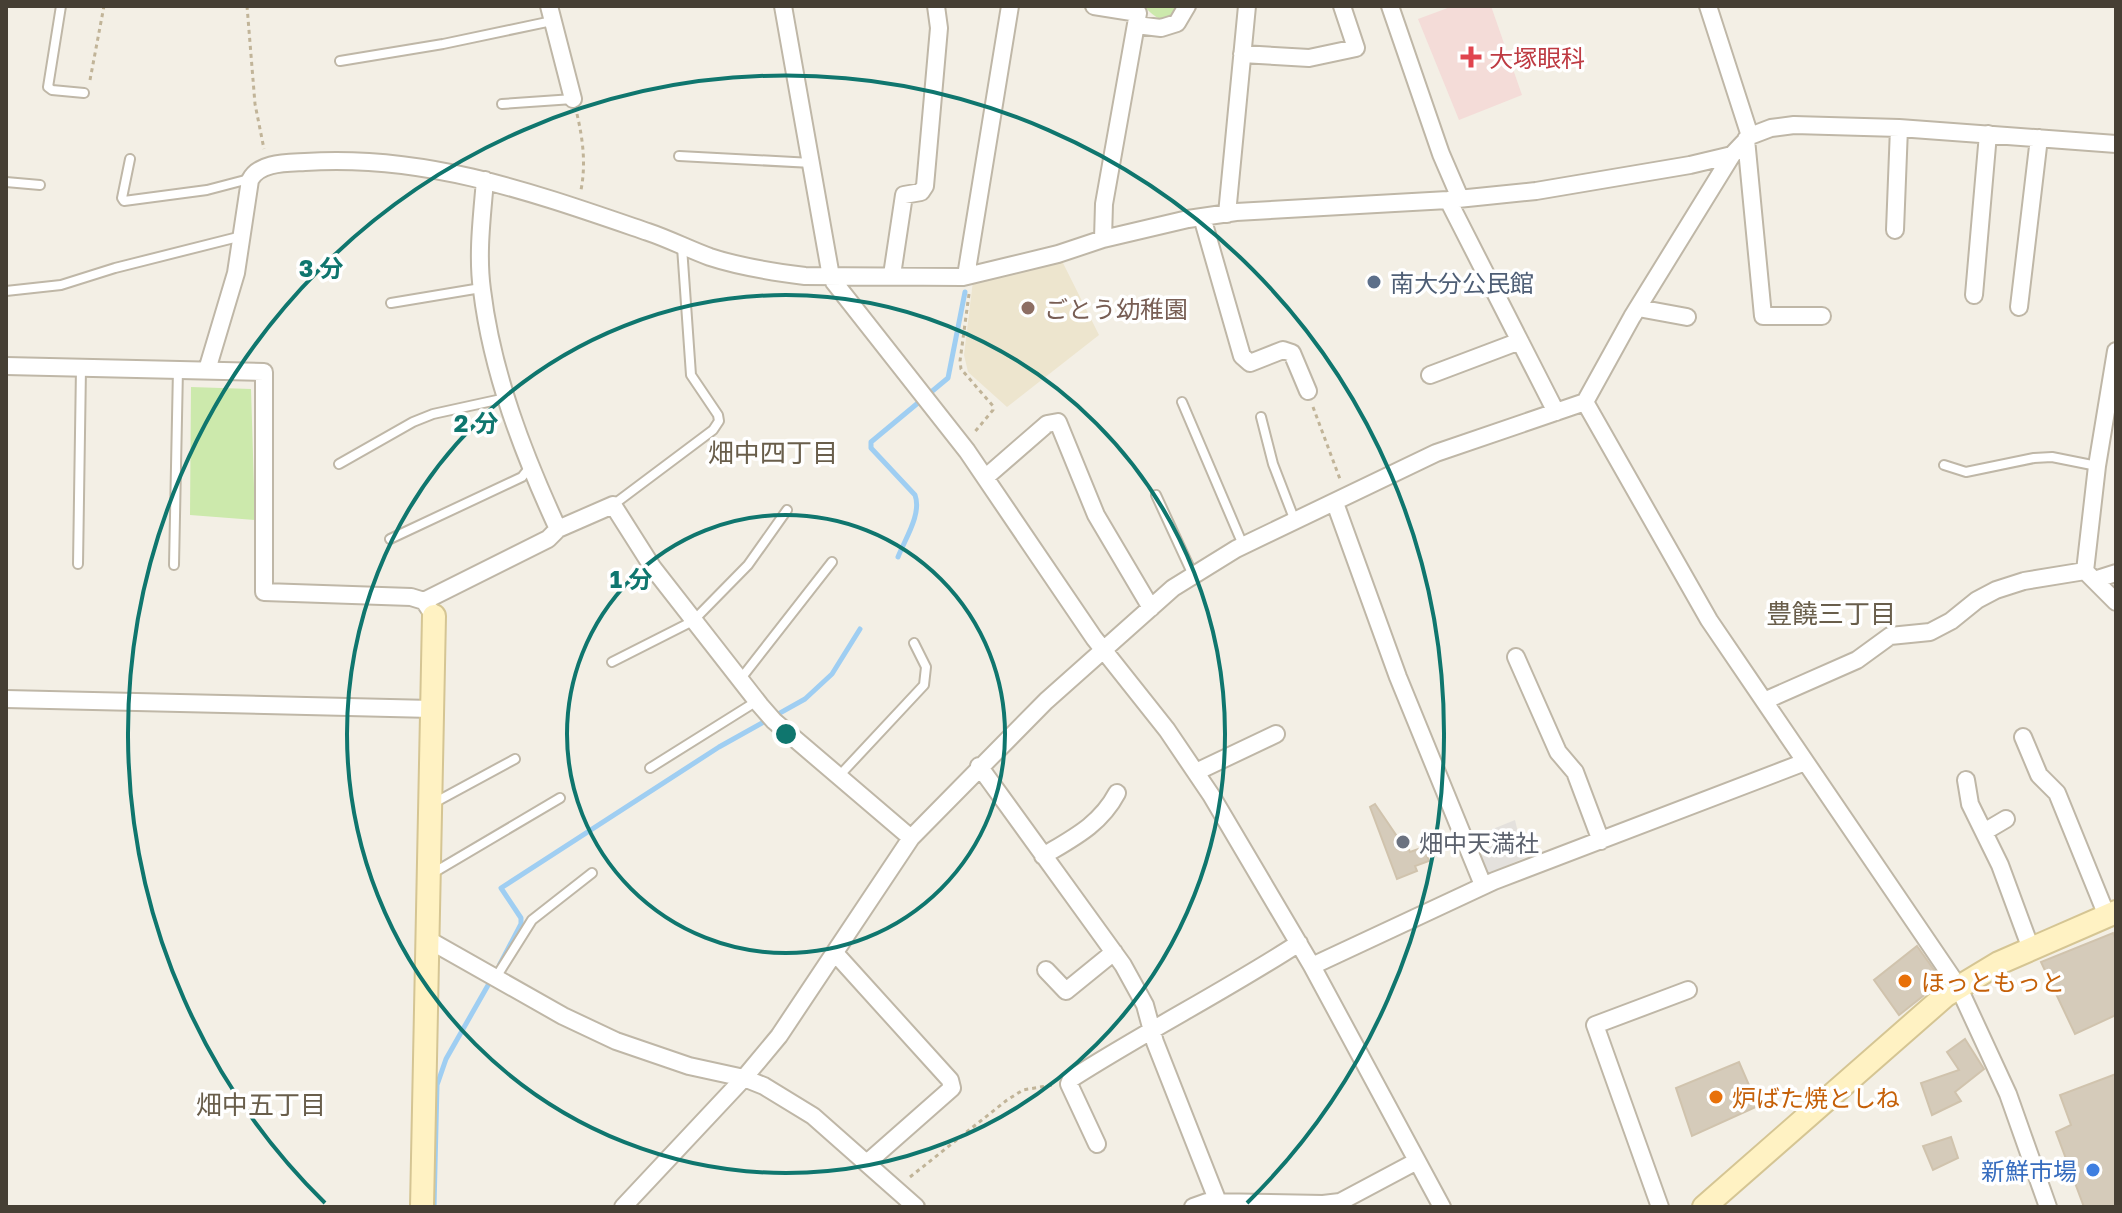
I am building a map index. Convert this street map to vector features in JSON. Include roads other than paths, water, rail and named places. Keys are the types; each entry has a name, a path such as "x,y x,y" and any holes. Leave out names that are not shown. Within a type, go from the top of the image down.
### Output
{"street":[{"path":"783,6 832,276 986,477 1105,651 1196,772 1299,943 1442,1207"},
{"path":"892,275 904,195 921,192 925,186 939,28 936,6"},
{"path":"969,275 1010,6"},
{"path":"1094,6 1138,13 1104,204 1103,239"},
{"path":"1136,25 1161,28 1177,23 1187,6"},
{"path":"1227,214 1247,6"},
{"path":"1242,54 1309,58 1356,48 1342,6"},
{"path":"1390,6 1454,199 1556,412"},
{"path":"1708,6 1748,138 1763,316 1822,316"},
{"path":"551,13 573,99"},
{"path":"623,1207 744,1078 779,1036 911,838 1046,701 1173,588 1243,545 1436,453 1585,402 1638,308 1732,155 1748,138 1771,128 1794,125 1899,128 2116,144"},
{"path":"1895,230 1899,128"},
{"path":"1974,295 1988,134"},
{"path":"2019,307 2039,138"},
{"path":"207,370 236,273 251,178 268,166 375,160 426,167 485,180 577,208 715,258 753,268 805,276 969,275 1058,254 1103,239 1202,217 1536,191 1732,155"},
{"path":"485,180 480,243 482,288 489,330 530,467 558,529"},
{"path":"1202,217 1242,356 1250,363 1283,350 1292,353 1308,391"},
{"path":"1638,308 1687,317"},
{"path":"1430,375 1520,341"},
{"path":"2116,351 2097,466 2090,576 2116,602"},
{"path":"6,366 264,372 264,592 411,597 429,609"},
{"path":"1585,402 1709,620 1958,986 2008,1094 2048,1207"},
{"path":"986,477 1047,424 1058,422 1096,515 1151,608"},
{"path":"1341,500 1398,677 1483,885"},
{"path":"429,609 548,539 558,529 613,505 653,568 739,681 774,721 911,838"},
{"path":"1764,701 1857,660 1890,636 1930,632 1996,590 2024,581 2116,573"},
{"path":"422,1207 432,709 429,609"},
{"path":"1516,657 1558,752 1575,772 1601,841"},
{"path":"6,699 432,709"},
{"path":"1196,772 1276,734"},
{"path":"1704,1207 1929,1007 1958,986 1999,963 2111,914 2057,793 2039,775 2023,737"},
{"path":"1312,966 1483,885 1805,762"},
{"path":"979,766 1114,952 1145,1005 1218,1202"},
{"path":"1966,780 1970,804 2000,865 2031,949"},
{"path":"1043,856 1087,829 1107,812 1117,793"},
{"path":"1984,832 2006,819"},
{"path":"427,939 563,1016 616,1041 689,1066 744,1078 764,1086 813,1116 916,1207"},
{"path":"1097,1144 1069,1084 1071,1079 1153,1029 1243,980 1299,943"},
{"path":"1046,970 1066,991 1114,952"},
{"path":"835,953 950,1080 952,1088 868,1162"},
{"path":"1660,1207 1595,1025 1688,990"},
{"path":"1193,1207 1218,1202 1340,1202 1417,1161"}],"lane":[{"path":"61,6 48,87 84,93"},
{"path":"340,61 456,41 551,13"},
{"path":"502,104 573,99"},
{"path":"679,156 812,163"},
{"path":"130,159 122,198 124,201 196,192 251,178"},
{"path":"6,182 40,185"},
{"path":"6,291 61,285 243,236"},
{"path":"613,505 702,439 719,421 691,375 682,246"},
{"path":"391,303 482,288"},
{"path":"78,564 81,367"},
{"path":"174,565 178,369"},
{"path":"339,464 433,414 507,397"},
{"path":"1182,402 1243,545"},
{"path":"1261,417 1273,464 1295,522"},
{"path":"1944,465 1966,472 2052,457 2097,466"},
{"path":"390,539 522,477 530,467"},
{"path":"1156,495 1193,575"},
{"path":"612,662 693,621 748,565 787,510"},
{"path":"739,681 832,562"},
{"path":"839,777 924,685 926,667 914,643"},
{"path":"650,768 757,701"},
{"path":"430,805 515,759"},
{"path":"428,876 560,798"},
{"path":"495,979 532,920 592,873"}],"waterway":[{"path":"898,557 915,518 917,502 915,495 871,448 871,442 948,378 965,292"},
{"path":"500,964 521,924 521,918 501,888 719,747 805,699 832,674 860,629"},
{"path":"434,1207 437,1085 446,1059 491,980"}],"place":[{"name":"大塚眼科","path":"1471,57"},
{"name":"南大分公民館","path":"1374,282"},
{"name":"ごとう幼稚園","path":"1028,308"},
{"name":"畑中天満社","path":"1403,842"},
{"name":"ほっともっと","path":"1905,981"},
{"name":"炉ばた焼としね","path":"1716,1097"},
{"name":"新鮮市場","path":"2093,1170"}],"district":[{"name":"畑中四丁目","path":"773,452"},
{"name":"豊饒三丁目","path":"1831,613"},
{"name":"畑中五丁目","path":"261,1104"}]}
